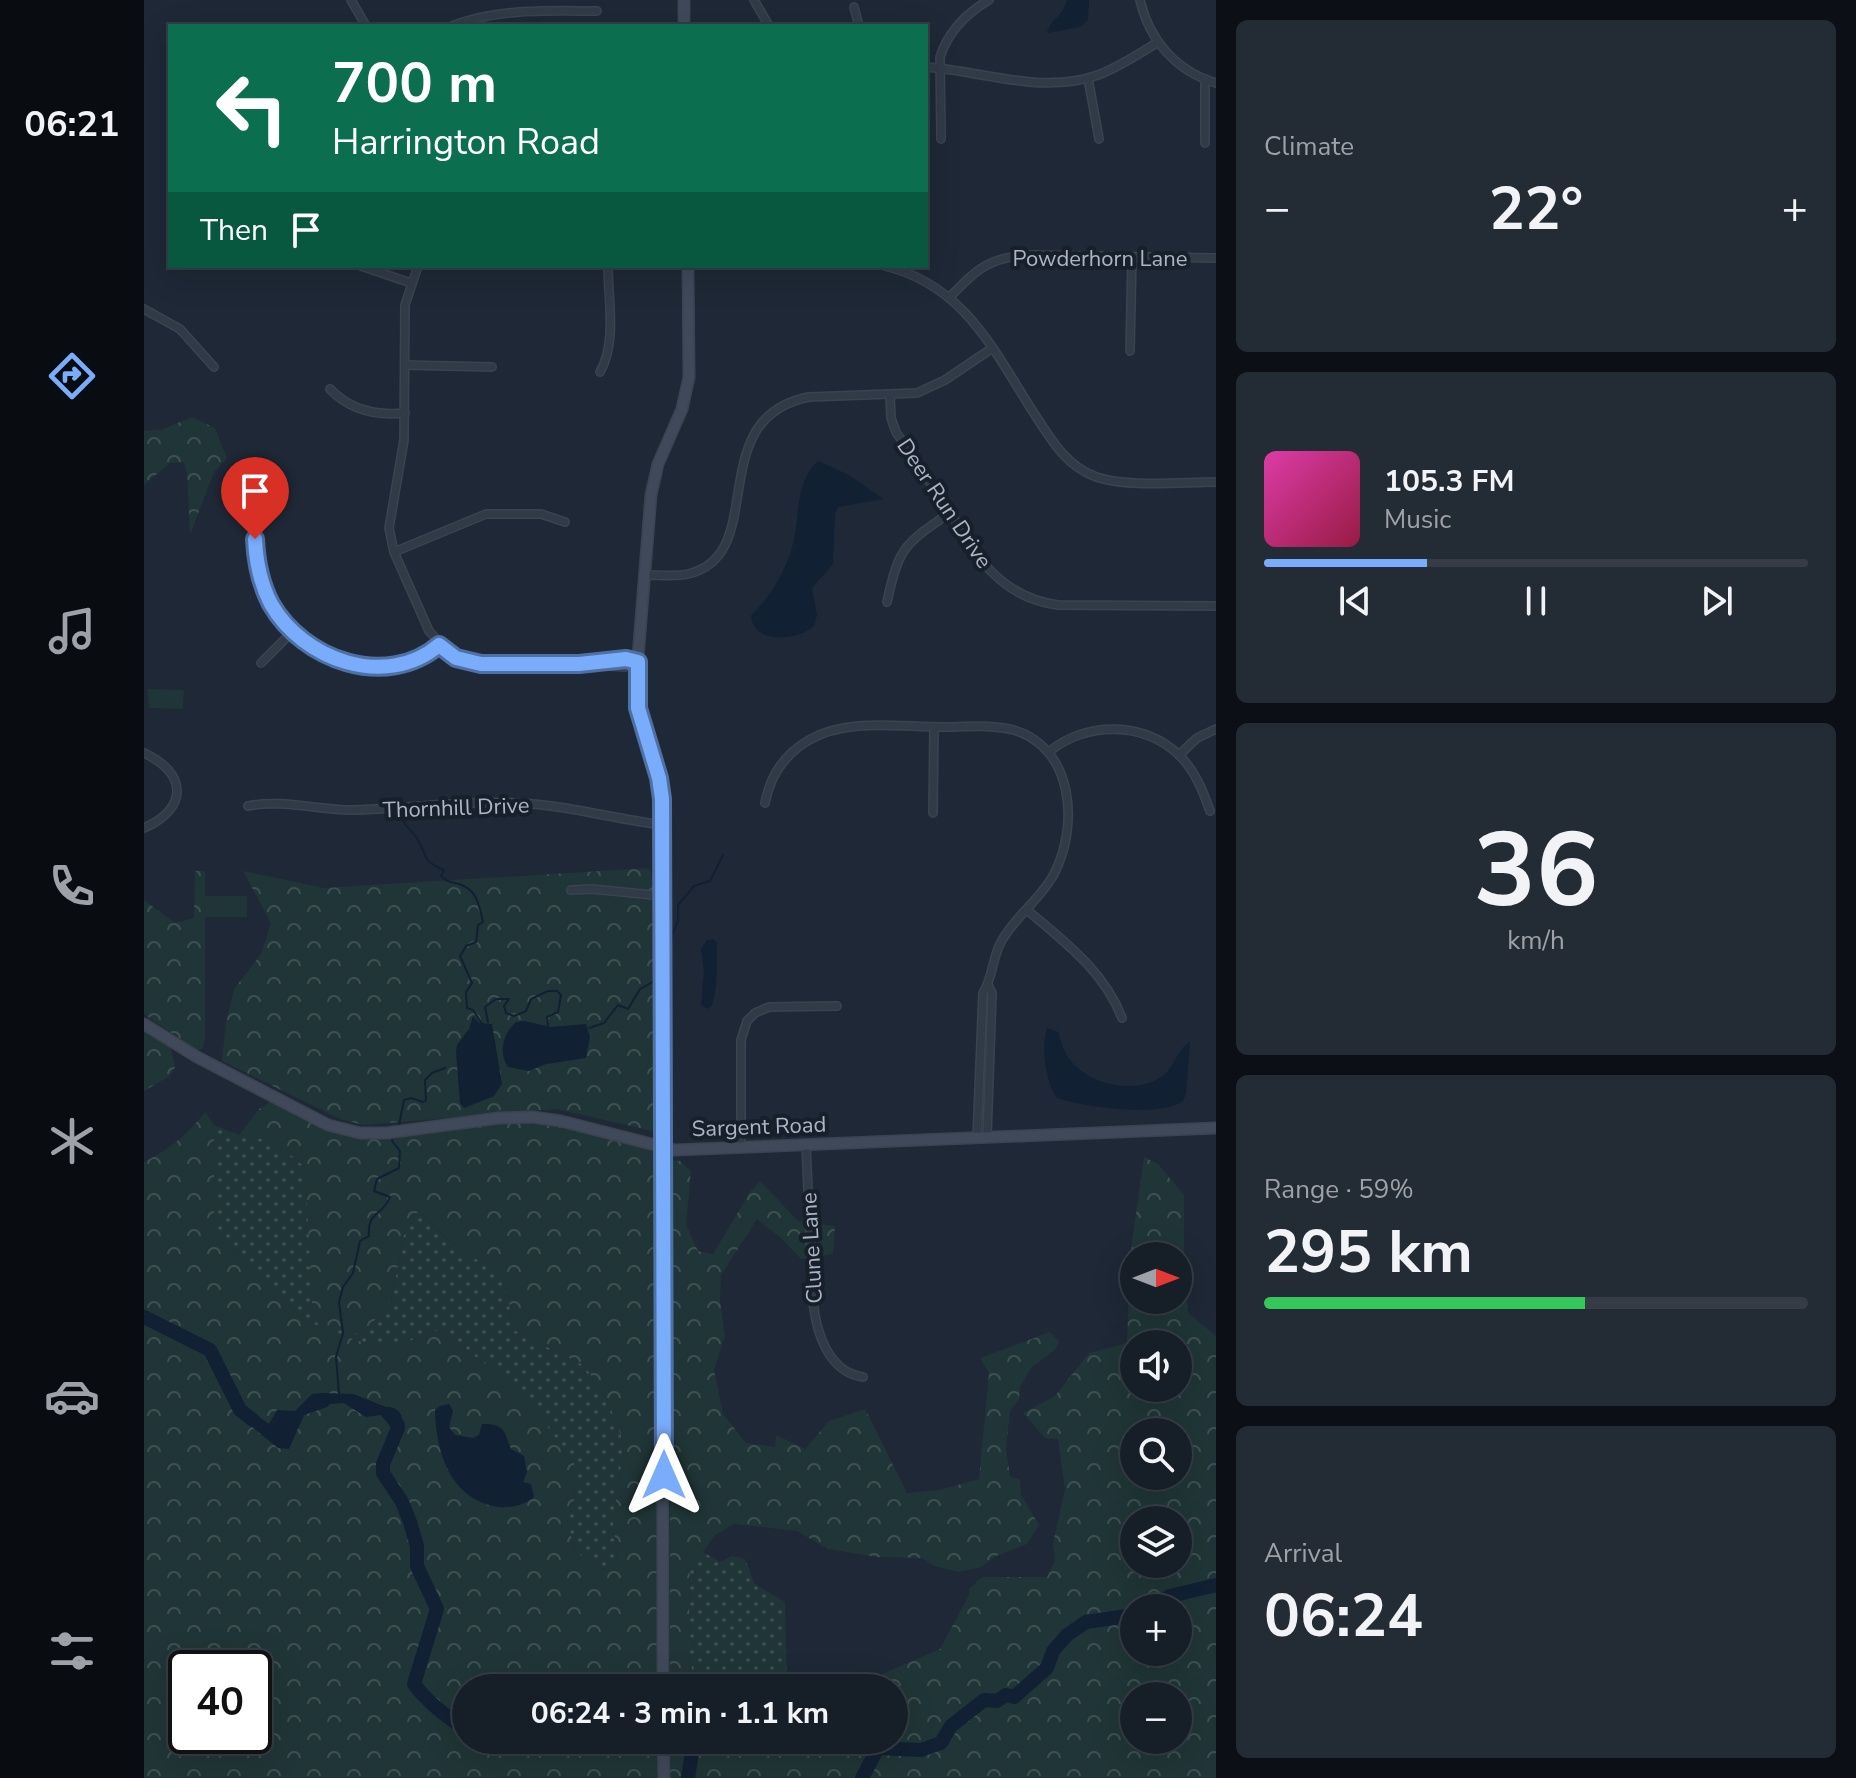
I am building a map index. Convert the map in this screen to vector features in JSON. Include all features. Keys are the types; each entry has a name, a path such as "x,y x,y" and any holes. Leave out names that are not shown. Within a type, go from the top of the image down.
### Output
{"street":[{"path":"351,0 365,24"},
{"path":"684,0 684,24"},
{"path":"754,0 768,24"},
{"path":"941,139 941,54 947,40 966,17 989,0"},
{"path":"1140,0 1147,24 1158,42 1180,65 1216,83"},
{"path":"854,7 858,24"},
{"path":"458,24 502,12 597,11"},
{"path":"928,67 1037,84 1066,83 1088,78 1121,64 1158,42"},
{"path":"1088,78 1099,139"},
{"path":"1205,79 1205,143"},
{"name":"Powderhorn Lane","path":"950,297 975,271 995,260 1029,255 1216,258"},
{"path":"1130,351 1132,257"},
{"path":"367,268 411,283"},
{"path":"417,268 404,319 404,447 389,521 394,552 425,625 439,645 456,658 474,663 603,663 625,667 635,662"},
{"path":"600,372 609,345 608,268"},
{"path":"664,1674 663,825 659,778 638,708 635,662 651,495 655,474 685,399 689,377 688,268"},
{"path":"891,268 921,278 950,297 969,316 1057,448 1085,472 1118,482 1216,482"},
{"path":"144,309 180,329 214,367"},
{"path":"645,575 688,574 705,568 721,553 730,534 749,444 760,425 776,410 809,397 890,395 927,390 991,349"},
{"path":"405,365 492,367"},
{"path":"330,389 347,403 364,410 382,414 405,413"},
{"name":"Deer Run Drive","path":"890,395 894,427 994,575 1013,590 1029,598 1065,605 1216,606"},
{"path":"256,499 255,542 259,574 272,606 293,631 324,654 365,666 407,664 422,658 439,645"},
{"path":"394,552 486,514 538,513 565,522"},
{"path":"887,602 895,568 906,545 950,513"},
{"path":"261,663 293,631"},
{"path":"765,803 768,787 779,767 803,744 824,733 851,727 1007,729 1027,736 1049,752 1064,782 1068,806 1065,846 1055,873 1001,943 983,993 982,1138"},
{"path":"933,813 934,727"},
{"path":"1049,752 1067,739 1097,730 1116,728 1156,739 1179,755 1201,787 1210,811"},
{"path":"1179,755 1188,744 1216,729"},
{"path":"144,753 167,765 177,790 169,812 144,828"},
{"name":"Thornhill Drive","path":"248,806 264,804 353,810 515,803 568,808 663,825"},
{"path":"571,890 663,896"},
{"path":"1027,910 1103,979 1122,1018"},
{"path":"741,1148 741,1040 747,1021 759,1010 772,1006 837,1006"},
{"name":"Sargent Road","path":"144,1024 228,1074 328,1125 346,1131 386,1133 499,1118 532,1117 561,1121 675,1150 1216,1128"},
{"name":"Clune Lane","path":"806,1145 816,1325 835,1363 846,1372 863,1377"},
{"path":"663,1754 664,1778"}],"green space":[{"path":"192,417 215,428 227,458 214,472 190,535 184,462 170,463 144,485 144,431 161,430"},
{"path":"147,689 184,690 183,709 149,708"},
{"path":"649,868 657,886 657,1121 652,1131 557,1109 364,1125 340,1119 222,1061 226,1022 234,989 261,954 271,923 243,871 324,888"},
{"path":"195,871 205,871 205,1039 202,1049 196,1050 144,1014 144,900 175,923 194,918"},
{"path":"205,896 247,896 247,917 204,917"},
{"path":"144,1029 170,1045 175,1067 170,1076 144,1091"},
{"path":"271,1101 328,1129 364,1139 491,1123 546,1122 655,1149 659,1158 660,1674 452,1674 452,1754 660,1754 659,1778 144,1778 144,1162 178,1141 205,1112 214,1125 214,1224 240,1257 305,1321 377,1348 400,1345 446,1329 466,1350 513,1384 574,1463 577,1484 567,1519 575,1552 605,1570 617,1557 613,1521 624,1444 610,1405 585,1366 514,1330 508,1296 499,1270 464,1251 418,1212 406,1224 391,1301 362,1335 313,1321 305,1167 275,1145 259,1138 239,1135 259,1109"},
{"path":"214,1125 239,1135 263,1137 305,1167 309,1200 391,1301 406,1224 418,1212 464,1251 499,1270 508,1296 514,1330 585,1366 610,1405 624,1444 613,1521 617,1557 605,1570 575,1552 567,1519 577,1484 513,1384 466,1350 446,1329 400,1345 377,1348 305,1321 240,1257 214,1224"},
{"path":"1144,1157 1158,1164 1184,1195 1184,1242 1132,1242"},
{"path":"670,1160 680,1161 691,1171 686,1224 698,1251 713,1254 750,1192 760,1181 798,1221 835,1226 833,1254 801,1259 757,1219 721,1275 720,1300 725,1336 714,1370 723,1414 746,1443 775,1447 776,1435 805,1449 829,1421 865,1409 907,1493 940,1490 979,1479 989,1373 980,1358 1050,1332 1059,1341 1056,1349 1031,1368 1020,1387 1019,1399 1010,1411 1006,1449 1010,1476 1020,1480 1021,1495 1039,1525 1027,1544 996,1556 981,1567 959,1572 934,1566 922,1558 877,1557 828,1549 797,1531 734,1524 714,1536 703,1552 690,1559 689,1646 685,1647 692,1670 700,1674 670,1674"},
{"path":"1128,1314 1189,1314 1216,1336 1216,1778 669,1778 669,1754 908,1754 908,1674 882,1674 940,1649 969,1595 969,1589 982,1577 1047,1577 1055,1561 1053,1543 1065,1489 1058,1439 1045,1438 1023,1413 1055,1396 1089,1353 1120,1345 1120,1402 1192,1402 1192,1330 1127,1330"},
{"path":"703,1552 720,1562 732,1556 745,1559 755,1584 785,1602 787,1674 699,1674 692,1670 685,1647 689,1645 690,1559"}],"water":[{"path":"1067,0 1089,0 1088,20 1080,27 1047,33 1050,25"},
{"path":"818,461 849,475 883,499 838,507 833,564 812,588 817,615 814,626 797,635 767,636 754,625 751,615 770,594 784,569 794,539 801,492 810,470"},
{"path":"713,939 717,943 716,984 714,1000 707,1009 701,1005 704,972 701,949 707,940"},
{"path":"473,1016 479,1023 492,1024 502,1084 494,1096 464,1108 460,1103 456,1052"},
{"path":"516,1022 551,1027 586,1024 590,1037 586,1058 546,1064 529,1071 508,1067 503,1055 505,1038"},
{"path":"1047,1028 1058,1032 1066,1054 1079,1069 1099,1081 1123,1086 1158,1079 1190,1042 1183,1101 1172,1106 1140,1110 1085,1105 1057,1098 1045,1063"},
{"path":"312,1394 353,1394 396,1411 405,1423 403,1429 390,1426 381,1415 366,1417 344,1403 330,1404 304,1415 289,1449 278,1448 235,1413 245,1407 269,1424 277,1410 295,1411"},
{"path":"449,1404 453,1411 449,1427 455,1435 473,1438 479,1435 482,1424 503,1430 511,1449 524,1456 527,1472 523,1482 531,1484 534,1497 518,1505 499,1507 482,1503 457,1484 443,1457 436,1426 435,1410"}],"waterway":[{"path":"405,812 402,819 428,860 444,870 441,876 445,880 470,890 479,905 483,922 478,925 476,942 466,946 460,956 472,983 466,992 467,1008 473,1010 482,1024"},
{"path":"669,959 672,935 678,921 678,905 694,886 710,881 723,855"},
{"path":"589,1028 604,1023 618,1005 628,1009 640,989 658,979"},
{"path":"488,1022 485,1007 496,999 509,999 504,1006 506,1013 514,1016 526,1011 531,999 548,991 557,991 561,995 558,1012 547,1017 548,1027"},
{"path":"399,1125 404,1100 426,1100 425,1080 432,1073 445,1068"},
{"path":"339,1393 336,1357 343,1333 339,1302 343,1287 353,1273 360,1241 369,1236 370,1222 390,1197 374,1191 377,1179 399,1168 400,1151 393,1138"},
{"path":"144,1317 210,1350 240,1410 253,1420"},
{"path":"389,1414 394,1416 398,1428 383,1464 383,1473 402,1502 410,1522 417,1546 417,1566 437,1609 414,1684 437,1709 452,1720"},
{"path":"1178,1594 1216,1585"},
{"path":"862,1778 878,1748 921,1750 941,1743 951,1726 984,1700 997,1701 1006,1695 1014,1697 1047,1668 1053,1651 1067,1635 1086,1622 1120,1617"},
{"path":"688,1778 692,1754"}],"route":[{"path":"255,539 259,574 276,612 301,638 318,650 348,663 394,667 418,660 439,645 456,658 481,664 579,664 626,659 638,662 638,708 659,778 662,799 664,1475"}]}
